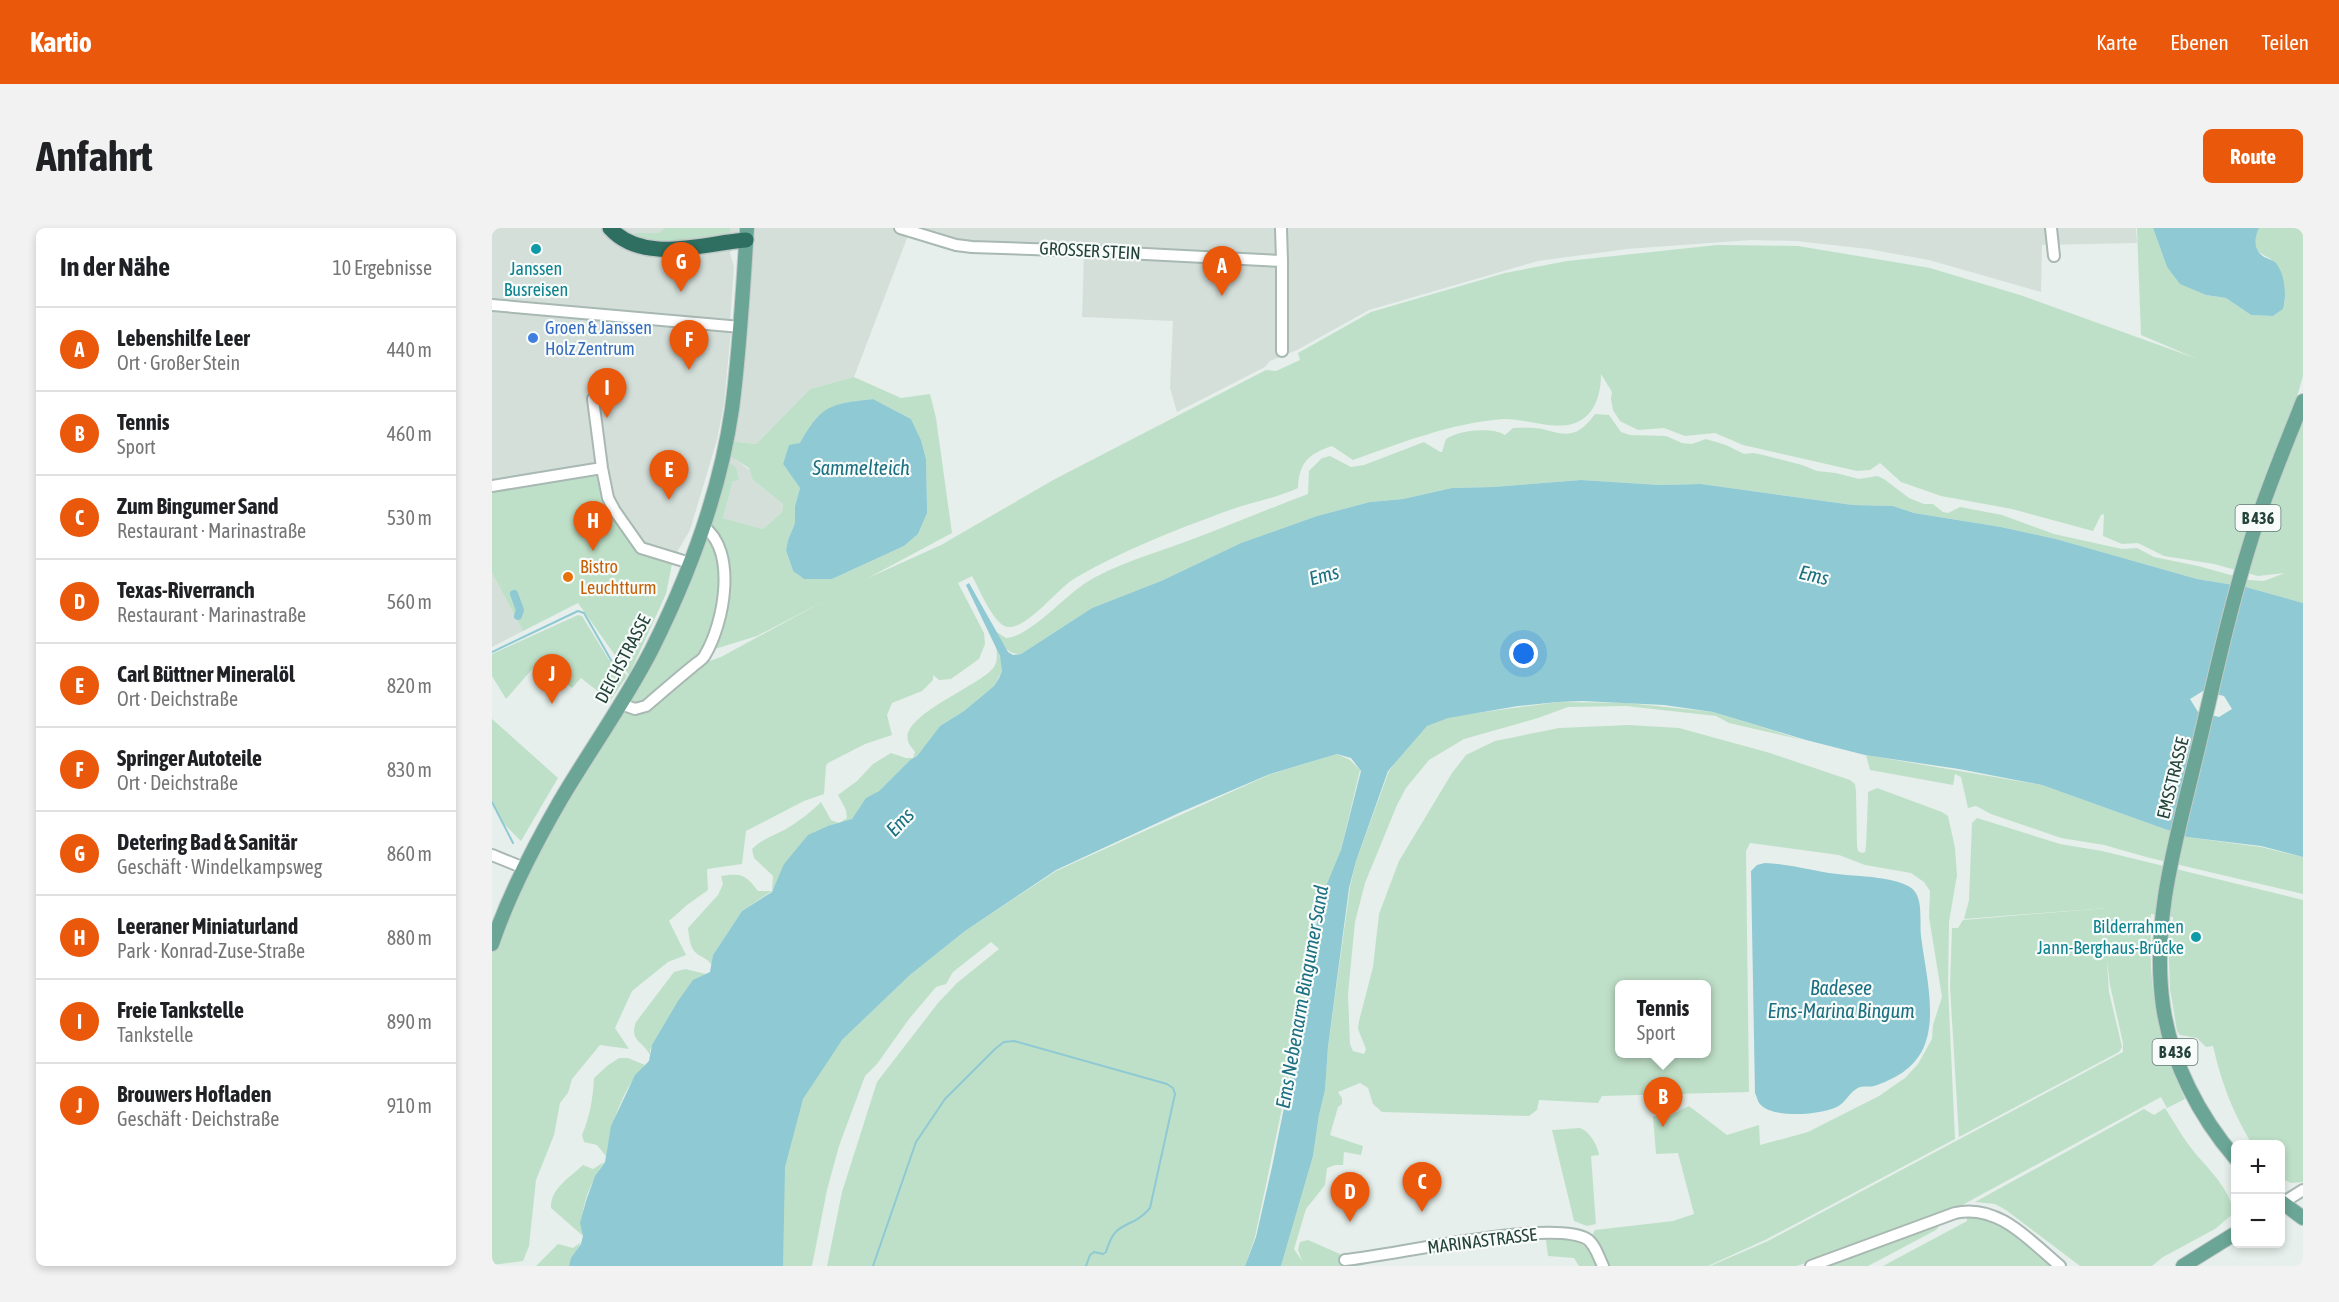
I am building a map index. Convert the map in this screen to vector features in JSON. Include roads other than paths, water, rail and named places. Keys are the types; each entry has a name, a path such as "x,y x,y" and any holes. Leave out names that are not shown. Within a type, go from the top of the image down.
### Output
{"highway":[{"path":"610,228 627,242 645,247 686,248 747,234"}],"main road":[{"name":"DEICHSTRASSE","path":"492,944 524,868 561,800 621,704 652,649 690,563 703,526 726,443 741,327 747,234"},
{"name":"EMSSTRASSE","path":"2231,1154 2204,1117 2184,1078 2172,1043 2161,986 2161,930 2176,843 2238,582 2271,481 2303,402"},
{"path":"2285,1206 2303,1218"},
{"path":"2183,1266 2231,1236"}],"street":[{"path":"1281,228 1282,351"},
{"path":"2051,228 2054,256"},
{"name":"GROSSER STEIN","path":"904,229 956,245 972,247 1282,261"},
{"path":"492,304 741,327"},
{"path":"593,399 608,498 641,548 690,563"},
{"path":"492,486 602,468"},
{"path":"621,704 635,709 646,706 705,656 719,621 724,582 716,542 703,526"},
{"path":"492,855 524,868"},
{"path":"2285,1201 2303,1190"},
{"path":"1811,1266 1955,1213 1972,1210 1987,1212 2005,1222 2060,1266"},
{"name":"MARINASTRASSE","path":"1345,1260 1536,1233 1556,1233 1586,1238 1591,1242 1603,1266"}],"water":[{"path":"2153,228 2259,228 2255,240 2256,247 2264,257 2276,263 2283,279 2285,292 2283,309 2273,316 2251,315 2226,298 2206,295 2180,284 2167,267"},
{"name":"Sammelteich","path":"873,399 911,419 921,440 926,459 927,513 918,534 904,546 832,579 804,579 793,571 786,550 795,523 795,506 800,488 783,464 789,445 800,443 815,420 829,408 847,402"},
{"name":"Ems","path":"1581,480 1660,485 1701,484 1853,505 1893,506 1914,513 2001,527 2056,539 2197,579 2246,587 2303,603 2303,857 2261,846 2187,837 2042,785 1959,769 1865,755 1713,712 1664,705 1582,701 1518,706 1448,718 1427,726 1388,771 1356,861 1349,888 1328,1047 1325,1090 1313,1156 1281,1266 1245,1266 1256,1237 1272,1167 1307,994 1317,919 1327,884 1341,850 1361,771 1351,758 1337,754 1270,774 1056,870 965,931 910,975 842,1040 803,1099 785,1167 783,1266 569,1266 571,1258 581,1244 583,1236 580,1223 595,1176 605,1162 611,1126 635,1075 649,1061 652,1045 693,980 710,972 713,955 742,911 772,892 784,864 808,835 852,819 866,798 879,791 910,760 917,756 940,726 964,711 994,686 999,678 1002,671 1000,656 966,585 969,583 1008,652 1013,655 1021,654 1092,608 1161,581 1241,543 1317,516 1370,502 1403,499 1452,488","holes":["2203,691 2224,696 2232,709 2219,717 2198,712 2190,699"]},
{"name":"Badesee Ems-Marina Bingum","path":"1765,863 1894,881 1913,890 1919,901 1930,1008 1930,1023 1923,1049 1909,1068 1874,1086 1857,1088 1840,1105 1824,1111 1800,1114 1777,1112 1761,1105 1755,1093 1751,871 1757,865"}],"waterway":[{"path":"514,594 520,610 518,616"},
{"path":"492,652 578,611 584,613 611,660"},
{"path":"492,802 513,843"},
{"path":"873,1266 916,1142 945,1099 996,1048 1004,1042 1014,1041 1167,1084 1173,1088 1175,1094 1150,1208 1137,1220 1119,1229 1110,1241 1106,1252 1103,1254 1094,1252 1090,1255 1086,1266"}],"place":[{"name":"Janssen Busreisen","path":"536,249"},
{"name":"Detering Bad & Sanitär","path":"681,292"},
{"name":"Lebenshilfe Leer","path":"1222,296"},
{"name":"Groen & Janssen Holz Zentrum","path":"533,338"},
{"name":"Springer Autoteile","path":"689,370"},
{"name":"Freie Tankstelle","path":"607,418"},
{"name":"Carl Büttner Mineralöl","path":"669,500"},
{"name":"Leeraner Miniaturland","path":"593,551"},
{"name":"Bistro Leuchtturm","path":"568,577"},
{"name":"Brouwers Hofladen","path":"552,704"},
{"name":"Bilderrahmen Jann-Berghaus-Brücke","path":"2196,937"},
{"name":"Tennis","path":"1663,1127"},
{"name":"Zum Bingumer Sand","path":"1422,1212"},
{"name":"Texas-Riverranch","path":"1350,1222"}],"water label":[{"name":"Ems Nebenarm Bingumer Sand","path":"1302,997"}]}
